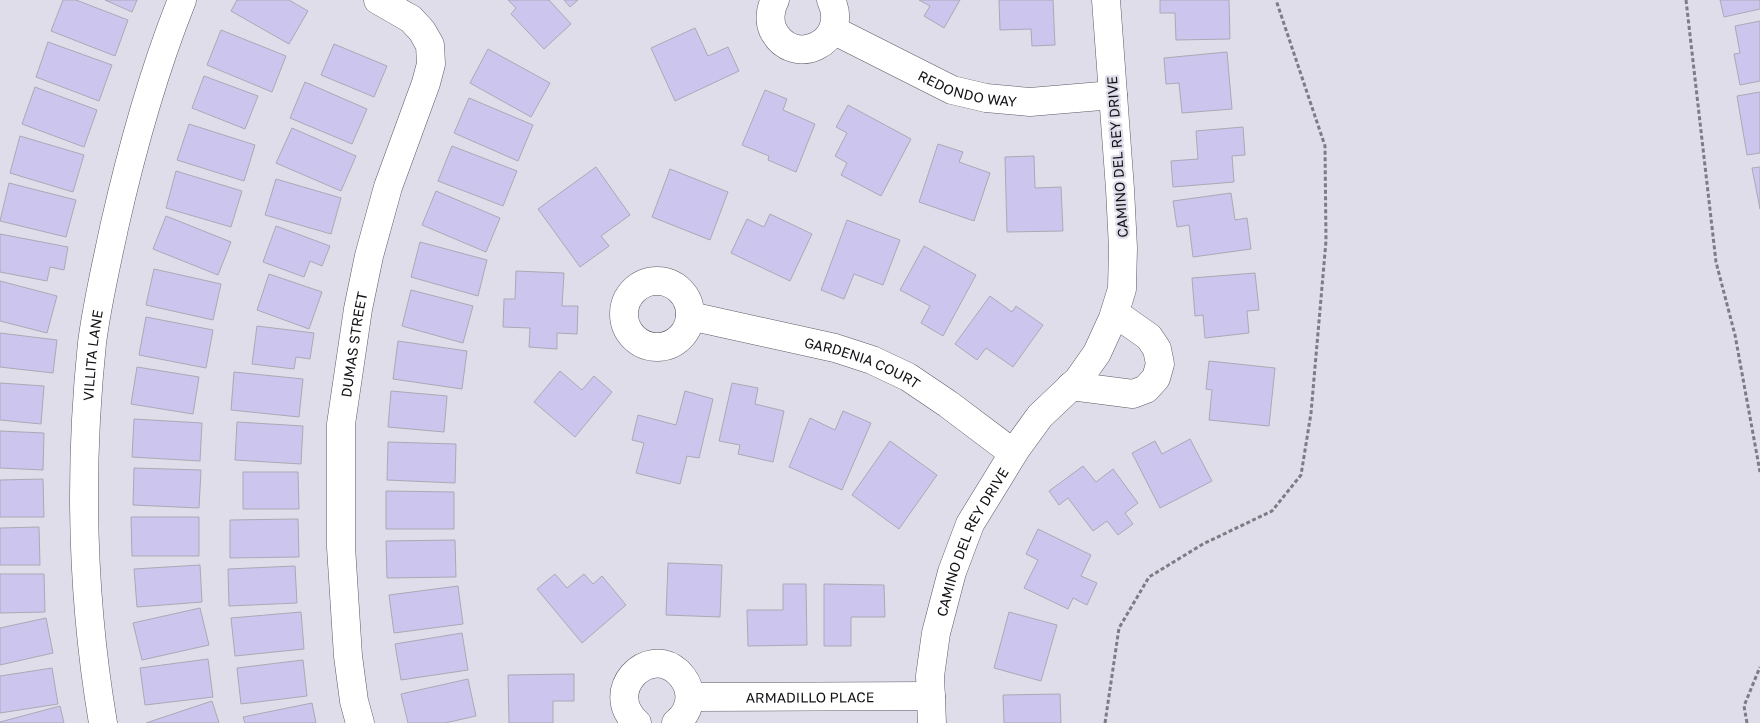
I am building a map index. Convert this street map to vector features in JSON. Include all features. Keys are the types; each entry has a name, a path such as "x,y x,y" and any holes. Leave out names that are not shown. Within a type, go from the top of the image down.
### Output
{"street":[{"name":"VILLITA LANE","path":"103,723 95,673 85,529 86,426 92,343 100,290 137,130 165,44 182,0"},
{"name":"DUMAS STREET","path":"360,723 354,701 348,656 341,547 341,424 358,310 369,256 388,187 426,83 430,64 430,46 422,31 411,19 378,0"},
{"path":"775,0 770,14 771,26 776,36 784,44 795,49 806,50 817,47 827,40 833,30 836,10 831,0"},
{"name":"CAMINO DEL REY DRIVE","path":"932,723 930,676 936,633 952,572 970,524 1013,453 1040,416 1078,380 1097,352 1115,313 1122,289 1123,248 1106,0"},
{"name":"REDONDO WAY","path":"833,30 952,90 986,98 1030,102 1113,95"},
{"path":"1071,386 1133,394 1146,389 1156,378 1160,364 1157,349 1149,337 1115,313"},
{"name":"GARDENIA COURT","path":"690,316 835,348 872,360 908,377 1013,453"},
{"path":"637,723 631,718 625,708 623,697 625,686 630,677 642,668 657,664 676,670 684,678 688,687 690,697 688,709 682,719 676,723"},
{"name":"ARMADILLO PLACE","path":"690,697 931,696"}],"path":[{"path":"1105,723 1119,628 1149,577 1203,544 1272,511 1301,475 1311,413 1326,241 1325,146 1276,0"},
{"path":"1686,0 1716,262 1735,335 1760,472"},
{"path":"1747,723 1744,706 1760,667"}],"building":[{"path":"63,0 76,0 128,20 115,56 51,31"},
{"path":"105,0 137,0 132,12"},
{"path":"237,0 289,0 308,11 289,44 231,11"},
{"path":"508,0 549,0 571,24 544,49 511,14 516,8"},
{"path":"564,0 578,0 570,7"},
{"path":"919,0 960,0 944,28 924,16 930,6"},
{"path":"999,0 1053,0 1055,45 1032,46 1031,29 1000,30"},
{"path":"1160,0 1229,0 1230,39 1176,40 1175,13 1160,13"},
{"path":"1720,0 1760,0 1760,9 1724,17"},
{"path":"1760,21 1760,81 1740,85 1734,54 1740,53 1735,26"},
{"path":"695,28 708,56 728,47 739,71 675,101 651,48"},
{"path":"221,30 286,56 272,92 207,65"},
{"path":"48,42 112,65 99,101 36,77"},
{"path":"334,44 387,66 374,97 321,75"},
{"path":"488,49 550,83 531,117 470,83"},
{"path":"1227,52 1232,109 1182,113 1179,83 1166,84 1164,58"},
{"path":"204,76 258,96 245,129 192,108"},
{"path":"305,82 367,109 352,144 290,118"},
{"path":"35,87 97,110 84,147 22,124"},
{"path":"765,90 787,99 783,110 815,124 796,172 768,160 769,156 742,145"},
{"path":"1760,92 1760,153 1747,155 1737,96"},
{"path":"469,98 533,125 518,161 454,133"},
{"path":"848,105 911,139 881,196 841,175 847,163 835,156 847,133 836,127"},
{"path":"189,124 255,145 244,181 177,160"},
{"path":"1243,127 1245,155 1232,156 1234,182 1173,187 1171,161 1198,159 1196,131"},
{"path":"292,128 356,156 341,191 276,163"},
{"path":"20,136 84,155 73,192 10,173"},
{"path":"938,144 963,152 959,162 990,173 974,221 919,202"},
{"path":"452,146 517,171 503,206 438,181"},
{"path":"1034,156 1035,188 1061,187 1063,231 1007,232 1005,157"},
{"path":"596,167 630,215 601,236 609,246 580,267 538,209"},
{"path":"1760,167 1760,209 1752,168"},
{"path":"670,169 728,192 710,240 652,217"},
{"path":"176,171 242,191 231,227 166,208"},
{"path":"276,179 341,198 331,234 265,215"},
{"path":"9,183 76,200 66,237 0,221"},
{"path":"436,191 500,218 486,252 422,225"},
{"path":"1231,193 1235,220 1247,218 1251,249 1193,257 1189,225 1177,227 1173,201"},
{"path":"770,214 812,234 790,281 731,253 747,219 764,227"},
{"path":"166,216 231,242 218,275 153,249"},
{"path":"847,220 900,240 883,285 854,274 844,299 821,290"},
{"path":"276,226 330,246 322,266 310,261 304,277 263,262"},
{"path":"0,234 68,247 64,270 50,267 47,281 0,272"},
{"path":"420,242 487,260 478,296 411,277"},
{"path":"924,246 976,275 943,336 921,323 930,306 900,290"},
{"path":"154,269 221,284 213,320 146,305"},
{"path":"516,271 564,273 562,306 578,306 577,334 557,333 557,349 529,347 530,328 503,327 504,299 515,299"},
{"path":"1255,273 1259,310 1247,311 1249,333 1205,338 1203,315 1195,316 1192,278"},
{"path":"269,274 322,292 309,329 257,310"},
{"path":"0,281 57,296 47,333 0,321"},
{"path":"411,290 473,306 463,343 402,326"},
{"path":"990,296 1012,312 1016,306 1043,325 1013,367 986,348 977,360 955,344"},
{"path":"146,317 213,330 206,368 139,355"},
{"path":"257,326 314,333 310,359 296,357 294,369 252,364"},
{"path":"0,333 57,340 53,373 0,367"},
{"path":"398,341 467,351 462,389 393,379"},
{"path":"1209,361 1275,368 1269,426 1209,420 1212,390 1206,389"},
{"path":"137,367 199,377 193,414 131,404"},
{"path":"560,371 582,390 594,376 612,392 575,437 534,402"},
{"path":"234,372 303,379 299,417 231,410"},
{"path":"0,383 44,386 41,424 0,420"},
{"path":"732,383 758,388 755,404 784,411 773,462 738,454 740,445 719,441"},
{"path":"391,391 447,396 444,432 388,427"},
{"path":"685,391 713,399 699,458 687,456 680,484 636,473 644,443 632,440 638,415 676,425"},
{"path":"843,411 871,423 842,490 789,467 810,418 835,430"},
{"path":"134,419 202,423 200,461 132,457"},
{"path":"237,422 303,426 301,464 235,460"},
{"path":"0,431 44,433 43,470 0,468"},
{"path":"1190,439 1212,481 1160,508 1132,453 1155,441 1162,454"},
{"path":"890,441 937,475 899,529 852,495"},
{"path":"388,442 456,444 455,483 387,480"},
{"path":"1083,466 1096,482 1113,469 1138,503 1125,513 1133,524 1118,535 1107,521 1093,531 1068,498 1059,505 1049,491"},
{"path":"134,468 201,470 199,508 133,505"},
{"path":"243,472 298,472 299,509 243,509"},
{"path":"43,479 44,517 0,517 0,480"},
{"path":"386,491 454,492 454,529 386,529"},
{"path":"131,517 199,517 199,556 132,556"},
{"path":"298,519 299,557 230,558 230,520"},
{"path":"39,527 40,565 0,565 0,528"},
{"path":"1038,529 1091,555 1081,576 1097,583 1087,605 1073,598 1068,609 1024,588 1038,560 1026,554"},
{"path":"455,540 456,577 387,578 386,541"},
{"path":"668,563 722,565 720,617 666,615"},
{"path":"200,565 202,602 137,607 134,569"},
{"path":"295,566 297,603 229,606 228,569"},
{"path":"0,574 44,574 45,612 0,613"},
{"path":"555,574 567,588 584,574 593,584 602,576 626,605 582,643 537,589"},
{"path":"783,584 806,584 807,645 748,646 747,610 783,610"},
{"path":"824,584 884,585 885,617 851,617 851,646 824,646"},
{"path":"458,586 463,624 394,633 389,595"},
{"path":"200,608 209,645 142,660 133,623"},
{"path":"301,612 304,649 235,656 231,618"},
{"path":"1009,612 1057,625 1041,681 994,668"},
{"path":"46,618 53,653 0,665 0,628"},
{"path":"462,633 468,670 401,680 395,644"},
{"path":"208,659 213,697 145,705 140,668"},
{"path":"303,660 307,696 241,704 237,668"},
{"path":"52,668 58,704 0,713 0,676"},
{"path":"574,674 574,701 553,701 553,723 509,723 508,675"},
{"path":"468,679 476,716 445,723 408,723 401,694"},
{"path":"1060,694 1061,723 1004,723 1003,695"},
{"path":"212,701 219,723 146,723"},
{"path":"312,703 316,723 245,723 243,717"},
{"path":"60,706 64,723 0,723 0,722"}]}
